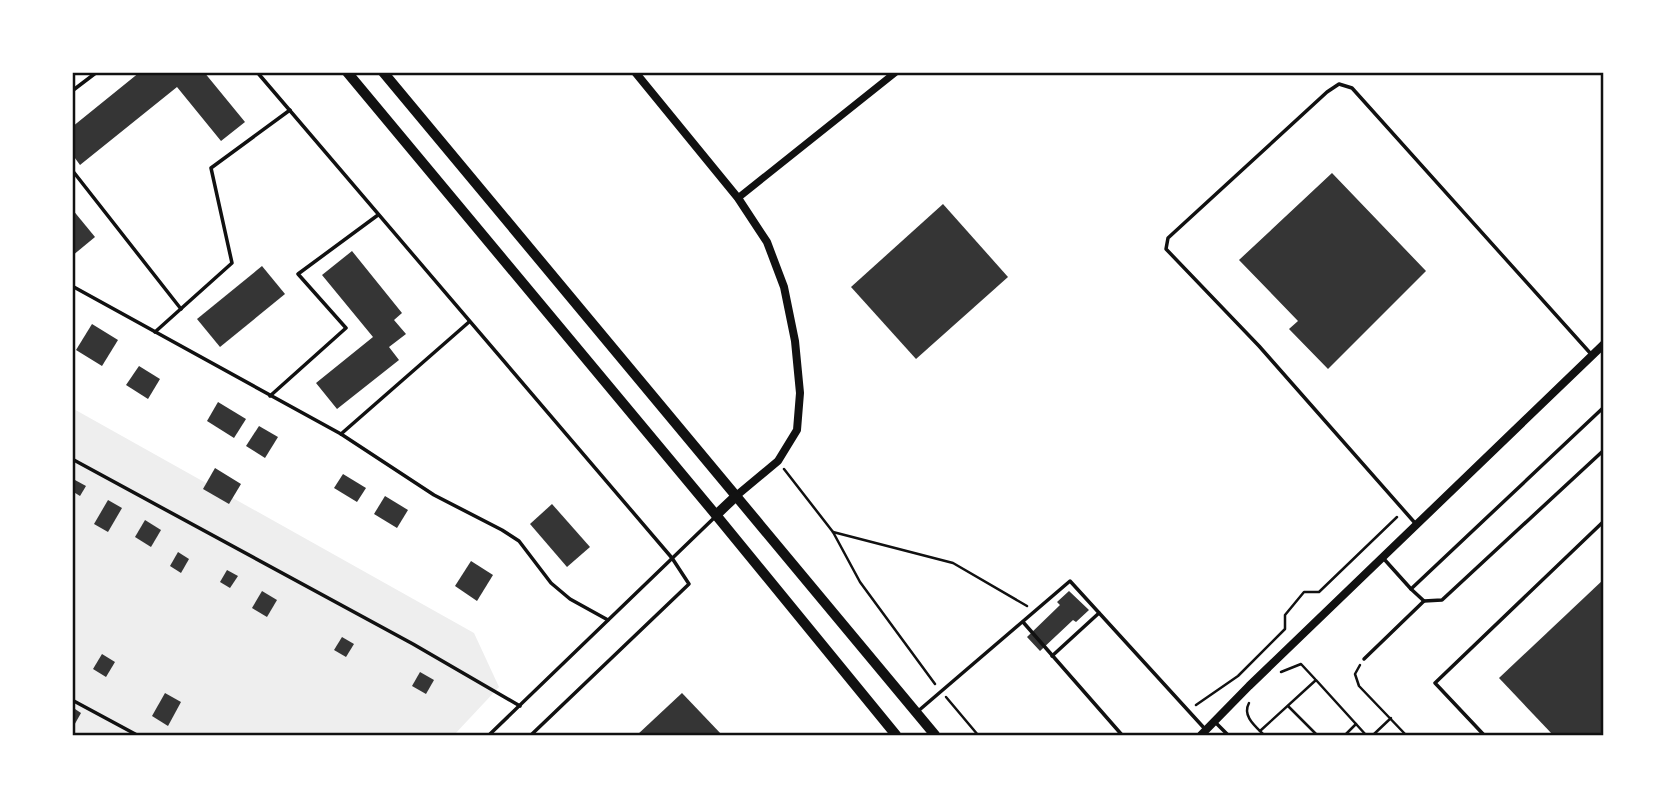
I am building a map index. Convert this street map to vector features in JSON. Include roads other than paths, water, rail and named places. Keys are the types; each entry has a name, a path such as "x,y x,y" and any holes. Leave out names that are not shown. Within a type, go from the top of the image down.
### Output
{"main road":[{"path":"347,72 896,735"},
{"path":"383,72 935,735"},
{"path":"716,515 736,496"}],"street":[{"path":"635,72 737,198 767,242 784,287 795,341 800,393 797,430 778,461 736,496"},
{"path":"737,198 896,72"},
{"path":"1204,733 1249,686 1604,344"}],"lane":[{"path":"72,91 97,72"},
{"path":"257,72 672,558 689,584 531,735"},
{"path":"1417,524 1259,346 1167,249 1168,238 1339,84 1352,88 1592,356"},
{"path":"155,332 232,263 211,169 290,110"},
{"path":"72,170 181,309"},
{"path":"271,396 346,328 298,274 378,215"},
{"path":"72,286 341,434 434,495 511,536 519,541 551,583 570,599 608,620"},
{"path":"341,434 469,322"},
{"path":"1411,589 1604,407"},
{"path":"1364,659 1424,601 1441,600 1604,450"},
{"path":"72,458 446,664 467,673 520,706"},
{"path":"489,735 716,515"},
{"path":"1485,735 1435,683 1604,521"},
{"path":"1382,558 1424,601"},
{"path":"917,713 1070,581 1187,710 1204,733"},
{"path":"1052,656 1099,613"},
{"path":"1023,622 1122,735"},
{"path":"72,700 137,735"},
{"path":"1216,722 1228,735"}]}
